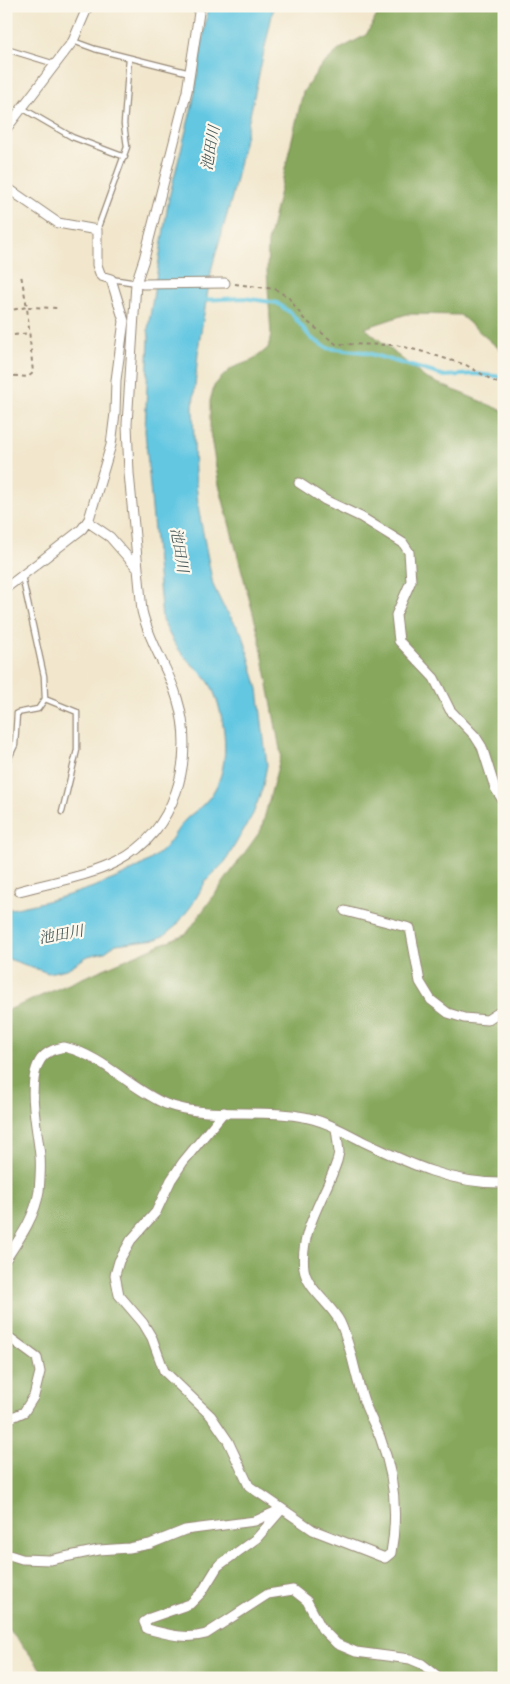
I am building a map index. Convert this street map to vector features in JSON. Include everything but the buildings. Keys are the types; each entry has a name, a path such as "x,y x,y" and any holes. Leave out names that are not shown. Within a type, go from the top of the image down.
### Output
{"street":[{"path":"6,129 74,41 88,6"},
{"path":"19,891 97,871 118,862 137,849 157,829 171,805 184,764 181,719 172,685 147,632 138,569 129,473 127,424 139,284 190,73 200,6"},
{"path":"6,187 58,223 97,230 97,265 101,276 111,280 124,321 116,380 111,446 88,522 82,529 6,588"},
{"path":"139,284 225,283"},
{"path":"299,483 325,500 361,517 404,543 410,560 411,580 396,615 399,641 434,678 450,710 482,747 495,788 504,802"},
{"path":"88,522 110,537 138,569"},
{"path":"345,911 410,928 420,982 431,1000 448,1013 464,1018 487,1020 504,1010"},
{"path":"6,1259 26,1227 38,1191 41,1159 34,1101 35,1075 40,1060 47,1053 64,1047 104,1063 146,1093 166,1104 199,1111 298,1116 323,1122 423,1170 464,1180 504,1183"},
{"path":"224,1112 183,1162 171,1180 156,1212 127,1247 119,1261 115,1275 119,1295 148,1330 164,1371 211,1416 228,1441 249,1486 313,1530 385,1558 391,1554 395,1514 392,1489 380,1439 362,1397 340,1323 332,1309 307,1280 304,1271 313,1215 337,1161 338,1143 336,1128"},
{"path":"6,1335 36,1358 40,1372 34,1396 24,1412 6,1420"},
{"path":"6,1554 22,1559 50,1560 100,1550 129,1548 150,1544 185,1530 255,1521 282,1509"},
{"path":"282,1509 245,1549 218,1566 202,1592 190,1604 150,1618 144,1622 147,1629 186,1638 196,1637 206,1634 268,1594 293,1590 307,1601 322,1629 337,1644 356,1652 410,1659 422,1664 440,1678"}],"lane":[{"path":"74,41 129,58 190,73"},
{"path":"6,49 56,64"},
{"path":"97,230 106,201 125,157 127,147 124,124 129,58"},
{"path":"22,108 72,137 125,157"},
{"path":"111,280 139,284"},
{"path":"6,790 7,762 15,745 17,714 38,709 46,699 42,659 22,576"},
{"path":"46,699 77,712 76,750 62,812"}],"path":[{"path":"6,375 28,377 33,373 30,333 21,275"},
{"path":"225,283 275,289 289,298 304,319 336,344 396,345 424,352 466,365 504,387"},
{"path":"6,311 26,307 58,308"},
{"path":"6,336 30,333"}],"green space":[{"path":"382,6 504,6 504,353 460,315 407,314 365,328 425,378 504,411 504,1678 47,1678 6,1627 6,1011 187,933 261,830 281,755 259,636 219,485 210,432 210,401 214,386 223,376 232,368 253,360 268,348 271,335 267,271 268,242 303,92 320,67 340,49 366,35"}],"water":[{"name":"池田川","path":"208,6 274,6 232,197 212,267 199,343 193,407 195,474 199,512 213,585 223,606 243,635 258,689 267,765 262,790 253,814 225,862 206,881 192,905 176,926 157,939 116,944 105,952 88,956 67,969 48,973 6,958 6,910 45,902 106,882 126,874 158,854 183,822 209,798 221,775 224,762 225,748 222,721 212,688 179,651 162,619 145,431 148,329 169,197 193,103"}],"waterway":[{"path":"201,300 244,298 277,303 292,314 311,338 327,348 364,352 445,376 475,374 504,377"}]}
